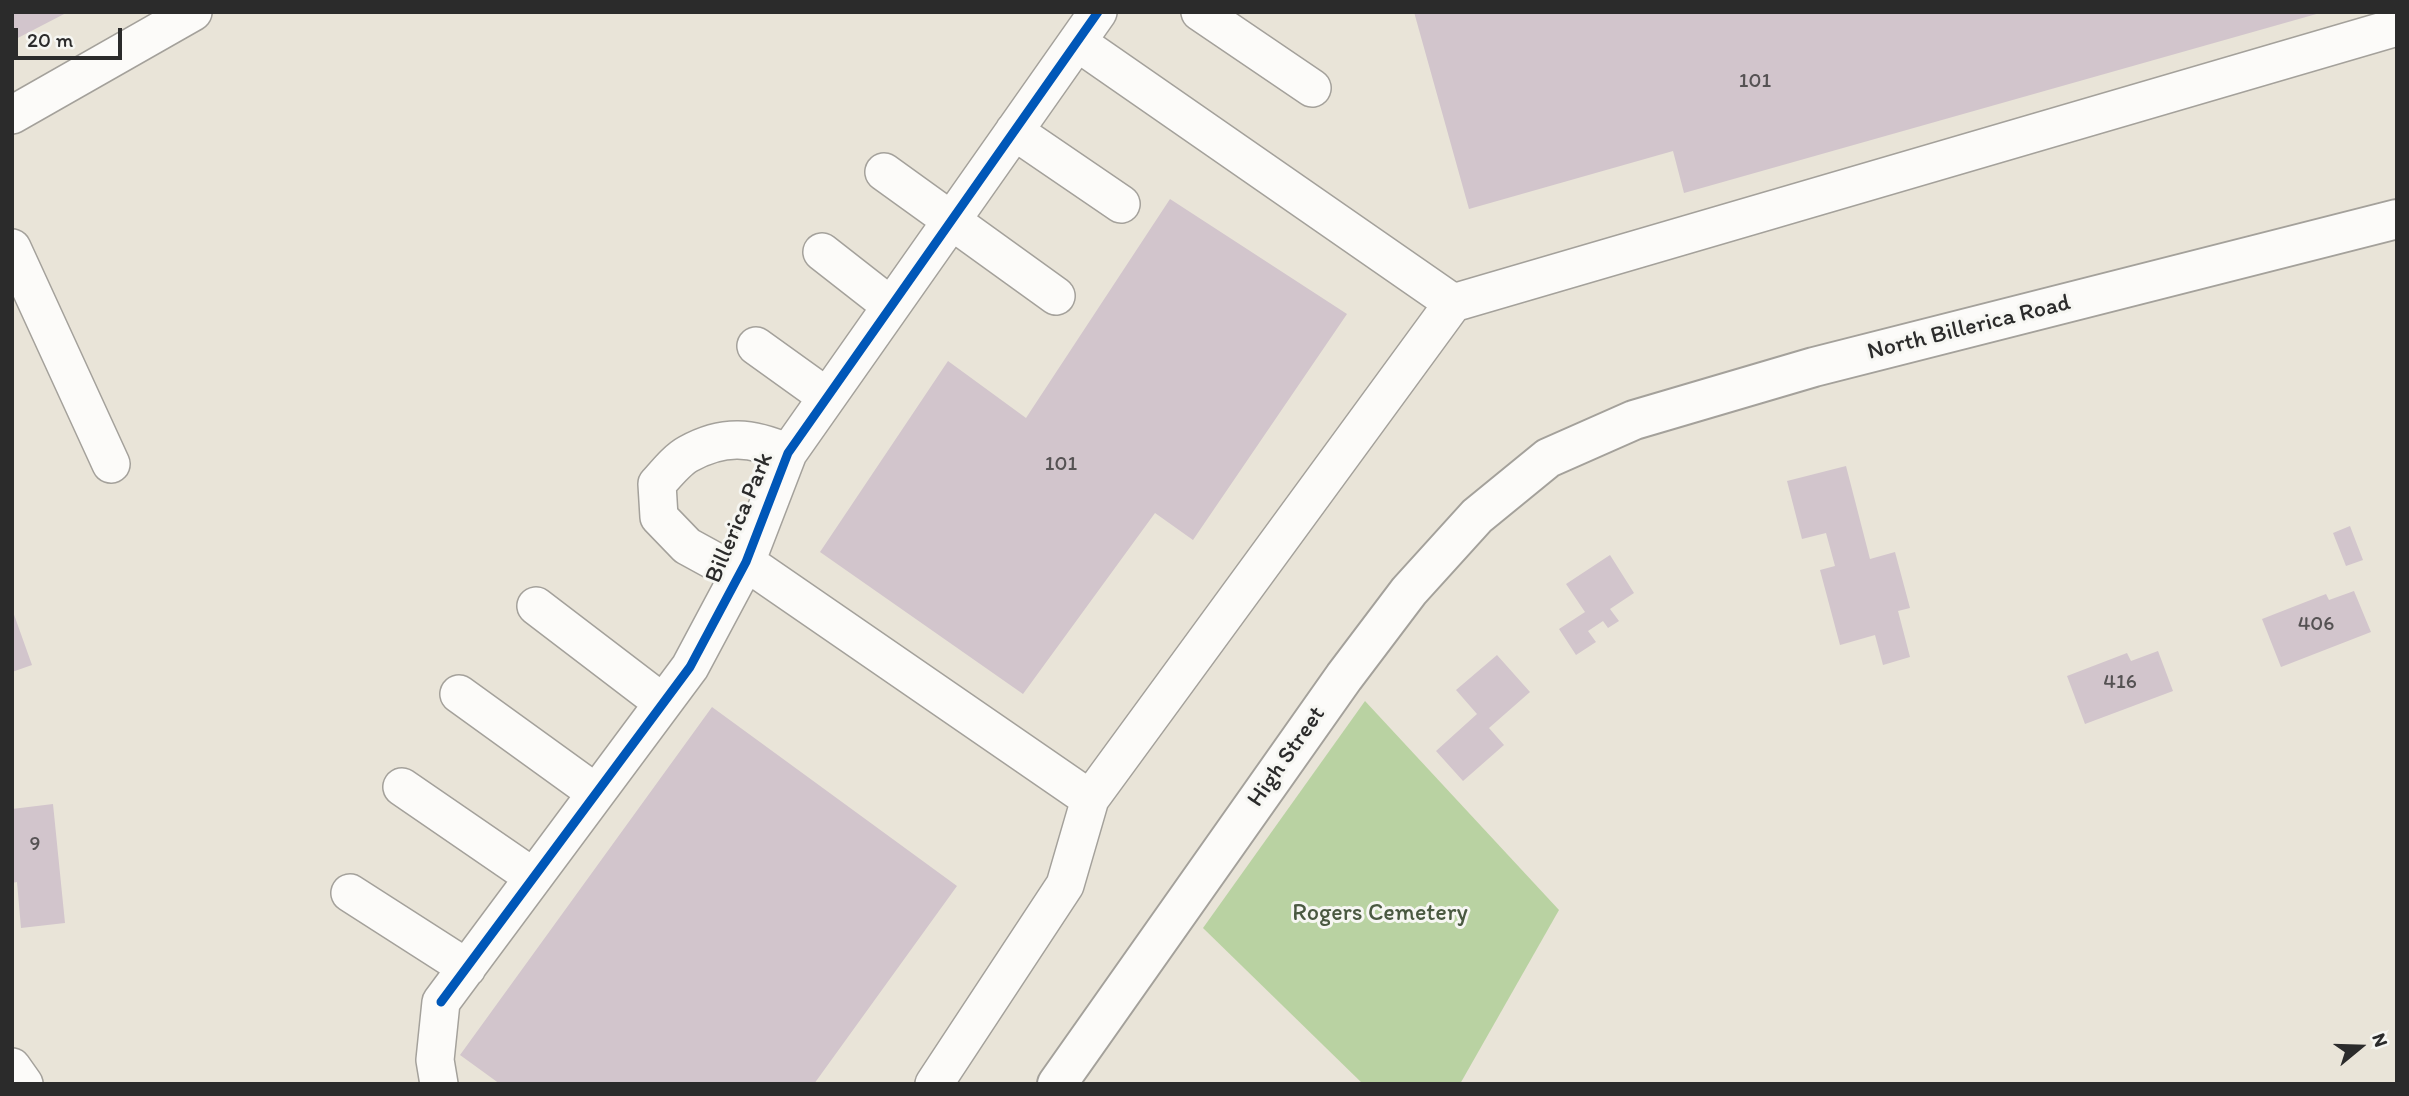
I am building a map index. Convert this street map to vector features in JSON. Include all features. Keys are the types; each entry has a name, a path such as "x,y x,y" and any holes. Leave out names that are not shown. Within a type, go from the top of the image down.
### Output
{"main road":[{"name":"North Billerica Road","path":"1548,458 1634,420 1814,367 2397,219"},
{"name":"High Street","path":"1057,1084 1344,677 1409,591 1477,516 1548,458"}],"street":[{"path":"12,115 193,12"},
{"name":"Billerica Park","path":"439,1084 435,1059 441,1002 690,667 743,568 788,453 1098,12"},
{"path":"1200,12 1312,88"},
{"path":"934,1084 1065,885 1090,799 1453,303 2397,27"},
{"path":"1077,42 1453,303"},
{"path":"1014,131 1121,204"},
{"path":"884,172 1056,296"},
{"path":"822,252 891,306"},
{"path":"15,261 111,464"},
{"path":"756,346 827,397"},
{"path":"788,453 765,443 726,438 687,454 657,484 659,517 687,546 743,568 1090,799"},
{"path":"536,606 663,703"},
{"path":"459,694 596,793"},
{"path":"402,787 533,877"},
{"path":"350,893 467,968"},
{"path":"12,1067 24,1084"}],"green space":[{"name":"Rogers Cemetery","path":"1365,701 1559,910 1460,1084 1363,1084 1203,928"}],"building":[{"path":"12,12 68,12 12,41"},
{"path":"1414,12 2320,13 1684,193 1673,151 1469,209"},
{"path":"1170,199 1347,314 1193,540 1155,513 1023,694 820,552 948,361 1026,418"},
{"path":"1846,466 1870,559 1895,552 1910,608 1898,611 1910,657 1883,665 1875,635 1840,645 1820,570 1835,566 1826,533 1802,539 1787,481"},
{"path":"2350,526 2363,560 2346,566 2333,533"},
{"path":"1610,555 1634,593 1610,609 1619,621 1608,628 1603,621 1588,631 1596,642 1576,655 1559,629 1585,612 1566,584"},
{"path":"2354,591 2371,632 2281,667 2262,619 2326,594 2329,600"},
{"path":"12,609 32,665 12,672"},
{"path":"2158,651 2173,691 2085,724 2067,676 2127,653 2131,661"},
{"path":"1497,655 1530,692 1489,728 1504,745 1463,781 1436,751 1477,714 1456,690"},
{"path":"712,707 957,886 814,1084 500,1084 460,1055"},
{"path":"53,804 65,923 21,928 17,882 12,883 12,809"}],"cycle path":[{"path":"441,1002 690,667 746,562 788,453 1098,12"}]}
